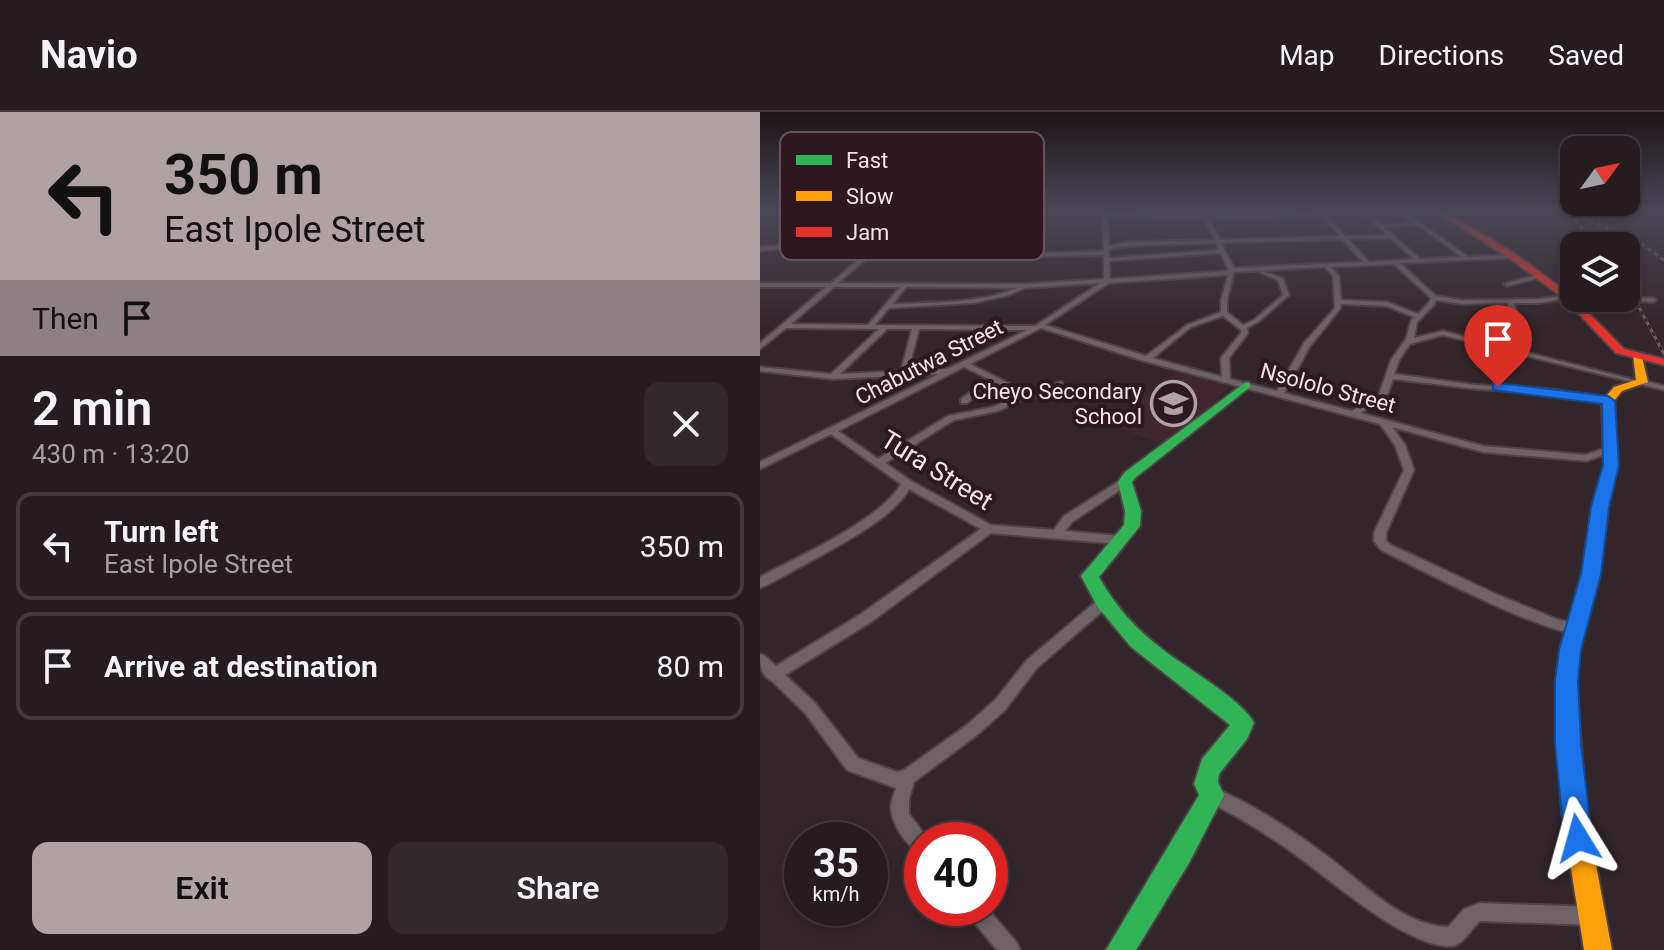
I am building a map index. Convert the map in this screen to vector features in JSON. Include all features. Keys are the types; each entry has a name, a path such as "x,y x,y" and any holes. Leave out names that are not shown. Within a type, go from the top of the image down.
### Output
{"street":[{"path":"1105,251 1112,248"},
{"path":"1222,248 1232,272 1224,300 1224,313"},
{"path":"1355,248 1367,263"},
{"path":"1405,248 1418,260"},
{"path":"1452,248 1467,258"},
{"path":"1499,248 1560,290"},
{"path":"1105,251 1107,281"},
{"path":"1044,253 1223,251"},
{"path":"760,285 903,288 1026,286 1326,265 1512,256"},
{"path":"760,347 861,260"},
{"path":"1394,261 1434,298 1454,302 1560,299"},
{"path":"1280,393 1307,345 1338,308 1336,276 1326,265"},
{"path":"1232,272 1274,275 1283,282 1286,292 1284,298 1256,321 1243,327"},
{"path":"1507,284 1540,276"},
{"name":"Chabutwa Street","path":"760,466 966,365 1037,327 1107,281"},
{"path":"888,306 993,298 1026,286"},
{"path":"870,326 903,288"},
{"path":"1353,414 1383,396 1395,360 1408,342 1418,316 1432,304 1434,298"},
{"path":"1640,300 1653,300"},
{"path":"1509,301 1519,323 1517,335 1510,340"},
{"path":"1340,302 1392,305 1418,316"},
{"path":"1583,312 1610,344 1637,357 1664,362"},
{"path":"1224,313 1243,327 1245,333 1225,358 1226,380"},
{"path":"1147,359 1189,326 1224,313"},
{"name":"Nsololo Street","path":"783,326 1037,327 1483,449 1587,458 1610,449"},
{"path":"833,377 885,327"},
{"path":"904,373 916,328"},
{"path":"1408,342 1443,333 1664,388"},
{"path":"1637,357 1638,382"},
{"path":"966,365 1027,395"},
{"path":"760,369 833,377 954,370"},
{"path":"1390,376 1476,387 1515,387 1608,401"},
{"path":"964,401 995,379"},
{"path":"1598,950 1574,812 1566,681 1591,574 1600,507 1611,465 1608,401 1618,389 1638,382"},
{"path":"880,462 951,418 995,409 1027,395 1042,395 1059,384"},
{"path":"1057,534 1068,519 1125,482 1141,465 1246,385"},
{"path":"1384,423 1400,445 1409,470 1380,533 1380,541 1385,547 1494,599 1555,624 1576,629"},
{"name":"Tura Street","path":"832,431 907,483 989,529 1120,540"},
{"path":"1125,482 1134,522 1128,534 1095,563 1090,576 1102,604 1152,656 1219,701 1243,723 1235,739 1208,766 1205,783 1212,795 1293,842 1370,901 1427,934 1452,937 1471,916 1480,912 1591,916"},
{"path":"760,583 887,510 906,491 907,483"},
{"path":"773,675 866,618 989,529"},
{"path":"760,660 810,708 853,764 897,780 908,777 972,730 1000,705 1041,656 1102,604"},
{"path":"904,824 898,807 908,777"},
{"path":"1120,950 1180,854 1212,795"},
{"path":"990,926 1010,950"}],"shaded area":[{"name":"Cheyo Secondary School","path":"1180,368 1232,384 1168,446 1110,425"}],"railway":[{"path":"1647,248 1664,260"},
{"path":"1640,309 1664,354"}],"traffic: fast":[{"path":"1120,950 1180,854 1212,795 1206,784 1210,767 1243,723 1158,658 1119,623 1090,576 1132,526 1133,511 1125,482 1130,475 1246,385"}],"traffic: slow":[{"path":"1598,950 1574,812 1566,681 1570,650 1591,574 1600,507 1611,465 1608,401 1618,389 1642,382 1637,357"}],"traffic: jam":[{"path":"1499,248 1568,297 1620,351 1664,362"}],"place":[{"name":"Cheyo Secondary School","path":"1173,404"}],"route":[{"path":"1498,387 1608,401 1611,465 1600,507 1591,574 1570,650 1566,681 1568,744 1578,838"}]}
